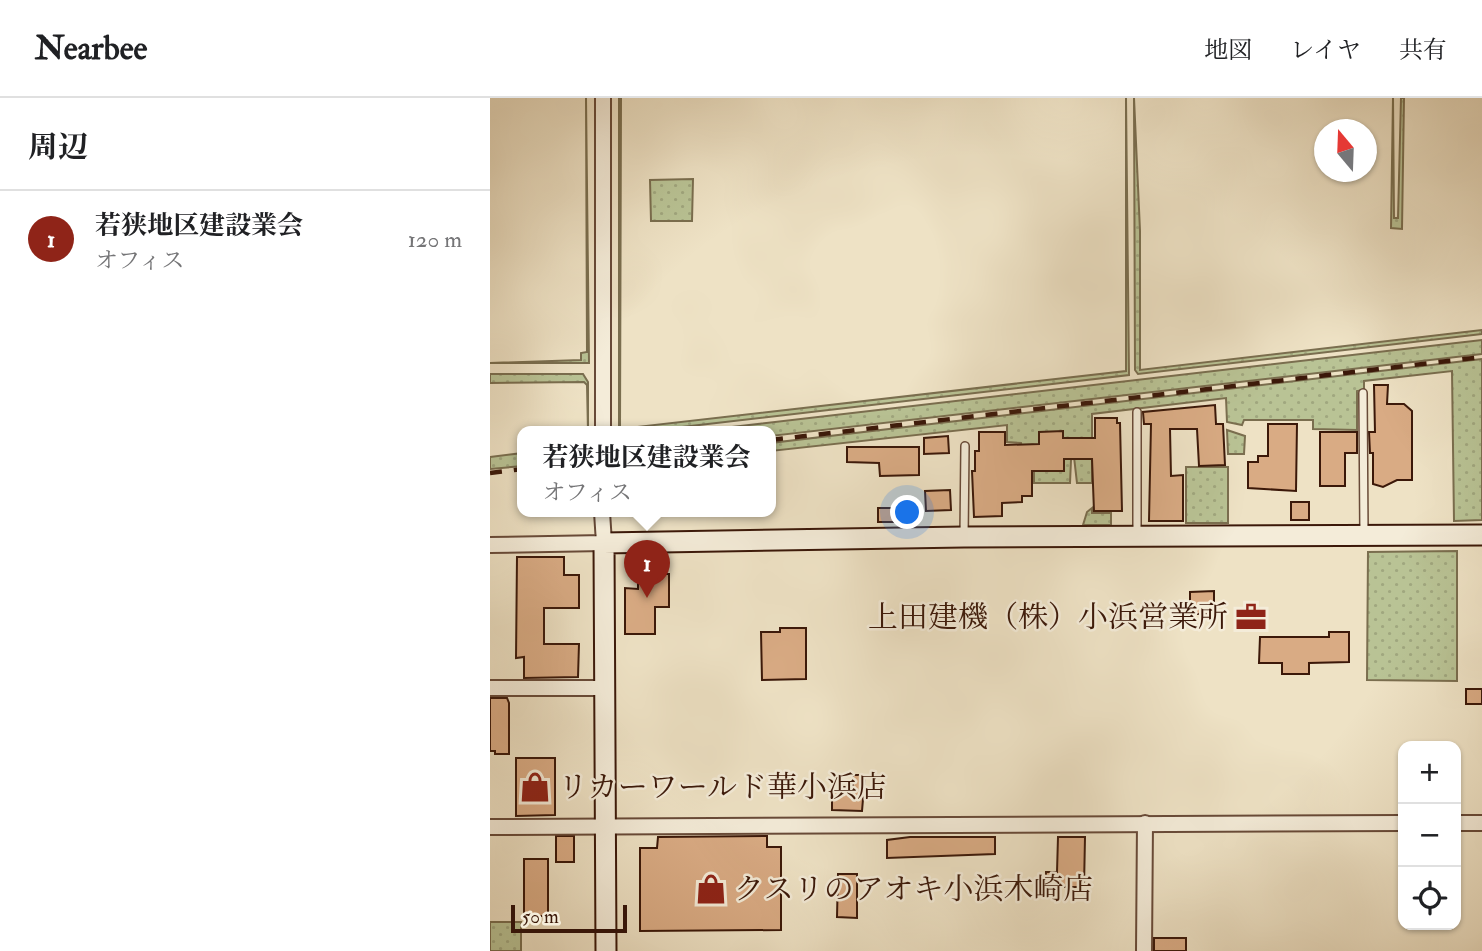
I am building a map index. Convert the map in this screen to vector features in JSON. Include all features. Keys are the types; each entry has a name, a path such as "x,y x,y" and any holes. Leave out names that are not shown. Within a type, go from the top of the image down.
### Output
{"street":[{"path":"603,98 603,426"},
{"path":"602,517 606,688 606,951"},
{"path":"490,545 964,537 1482,534"},
{"path":"490,688 606,688"},
{"path":"1144,951 1145,823"},
{"path":"490,827 1398,823"},
{"path":"1461,823 1482,823"}],"lane":[{"path":"1363,393 1364,536"},
{"path":"1137,412 1137,537"},
{"path":"964,537 965,446"}],"green space":[{"path":"586,98 589,363 490,363 581,360 581,353 587,352"},
{"path":"619,98 621,98 620,426"},
{"path":"1126,98 1129,375 690,426 646,426 1126,371"},
{"path":"1134,98 1140,231 1140,370 1482,330 1482,334 1138,374 1135,370"},
{"path":"1393,98 1394,218 1398,218 1401,98 1404,98 1402,229 1391,228"},
{"path":"693,179 692,221 651,221 650,180"},
{"path":"1482,340 1482,354 776,435 776,426 741,426"},
{"path":"1482,359 1482,520 1454,521 1452,371 1364,381 1364,390 1357,391 1357,430 1313,429 1313,420 1244,420 1242,425 1227,422 1226,398 1092,414 1092,483 1077,483 1074,457 1071,460 1070,483 1034,483 1034,455 1022,450 1021,443 1007,442 1007,425 776,450 776,442"},
{"path":"490,374 583,374 588,382 588,426 587,385 584,382 490,383"},
{"path":"1227,430 1245,436 1244,454 1228,454"},
{"path":"517,454 517,467 490,469 490,457"},
{"path":"1186,467 1228,467 1228,523 1186,523"},
{"path":"1092,508 1092,513 1111,513 1111,525 1083,525 1087,512"},
{"path":"1457,551 1457,681 1367,680 1368,552"},
{"path":"490,922 521,922 521,951 490,951"}],"building":[{"path":"1374,385 1388,385 1387,404 1404,404 1412,411 1412,480 1397,480 1383,487 1373,484 1373,453 1370,453 1369,432 1375,432"},
{"path":"1215,405 1216,424 1223,424 1225,465 1199,466 1197,429 1170,429 1171,476 1183,475 1183,521 1149,521 1151,424 1144,424 1143,412"},
{"path":"1095,418 1117,418 1117,423 1120,423 1122,511 1094,511 1092,459 1064,459 1064,471 1032,471 1032,496 1022,496 1022,502 1002,503 1002,516 974,517 972,471 975,471 975,451 979,451 979,432 1005,432 1005,445 1039,444 1039,432 1063,431 1063,438 1095,438"},
{"path":"1268,424 1297,424 1296,491 1248,488 1248,462 1258,462 1258,456 1268,456"},
{"path":"1320,432 1357,432 1357,453 1345,453 1345,486 1320,486"},
{"path":"948,436 949,453 924,454 924,438"},
{"path":"847,447 919,447 919,475 880,476 879,463 847,462"},
{"path":"950,490 951,510 926,511 925,491"},
{"path":"1291,502 1309,502 1309,520 1291,520"},
{"path":"878,508 901,508 901,522 878,522"},
{"path":"517,557 564,557 564,575 579,575 579,608 544,608 544,644 579,644 578,677 524,678 524,657 516,658"},
{"path":"638,574 669,574 669,607 655,607 655,634 625,634 625,588 638,589"},
{"path":"1214,591 1214,614 1190,614 1190,592"},
{"path":"780,628 806,628 806,679 762,680 761,632 780,632"},
{"path":"1329,632 1349,632 1349,662 1309,663 1309,674 1282,674 1282,663 1259,663 1260,637 1329,637"},
{"path":"1466,689 1482,689 1482,704 1466,704"},
{"path":"490,698 507,698 509,703 509,754 495,754 495,751 490,751"},
{"name":"リカーワールド華小浜店","path":"516,758 555,758 555,815 516,816"},
{"path":"853,775 865,775 862,811 832,810 832,787 853,787"},
{"path":"556,836 574,836 574,862 556,862"},
{"name":"クスリのアオキ小浜木崎店","path":"767,836 767,847 781,847 781,930 640,931 640,848 657,848 658,837"},
{"path":"910,837 995,837 995,854 887,858 887,840"},
{"path":"1058,837 1085,837 1084,887 1046,887 1046,872 1057,872"},
{"path":"524,859 548,859 548,916 524,916"},
{"path":"838,874 857,874 857,918 837,917"},
{"path":"1154,938 1186,938 1186,951 1154,951"}],"railway":[{"path":"776,439 1482,357"},
{"path":"490,473 517,470"}],"place":[{"name":"若狭地区建設業会","path":"647,598"},
{"name":"上田建機（株）小浜営業所","path":"1251,617"},
{"name":"リカーワールド華小浜店","path":"535,787"},
{"name":"クスリのアオキ小浜木崎店","path":"711,889"}]}
